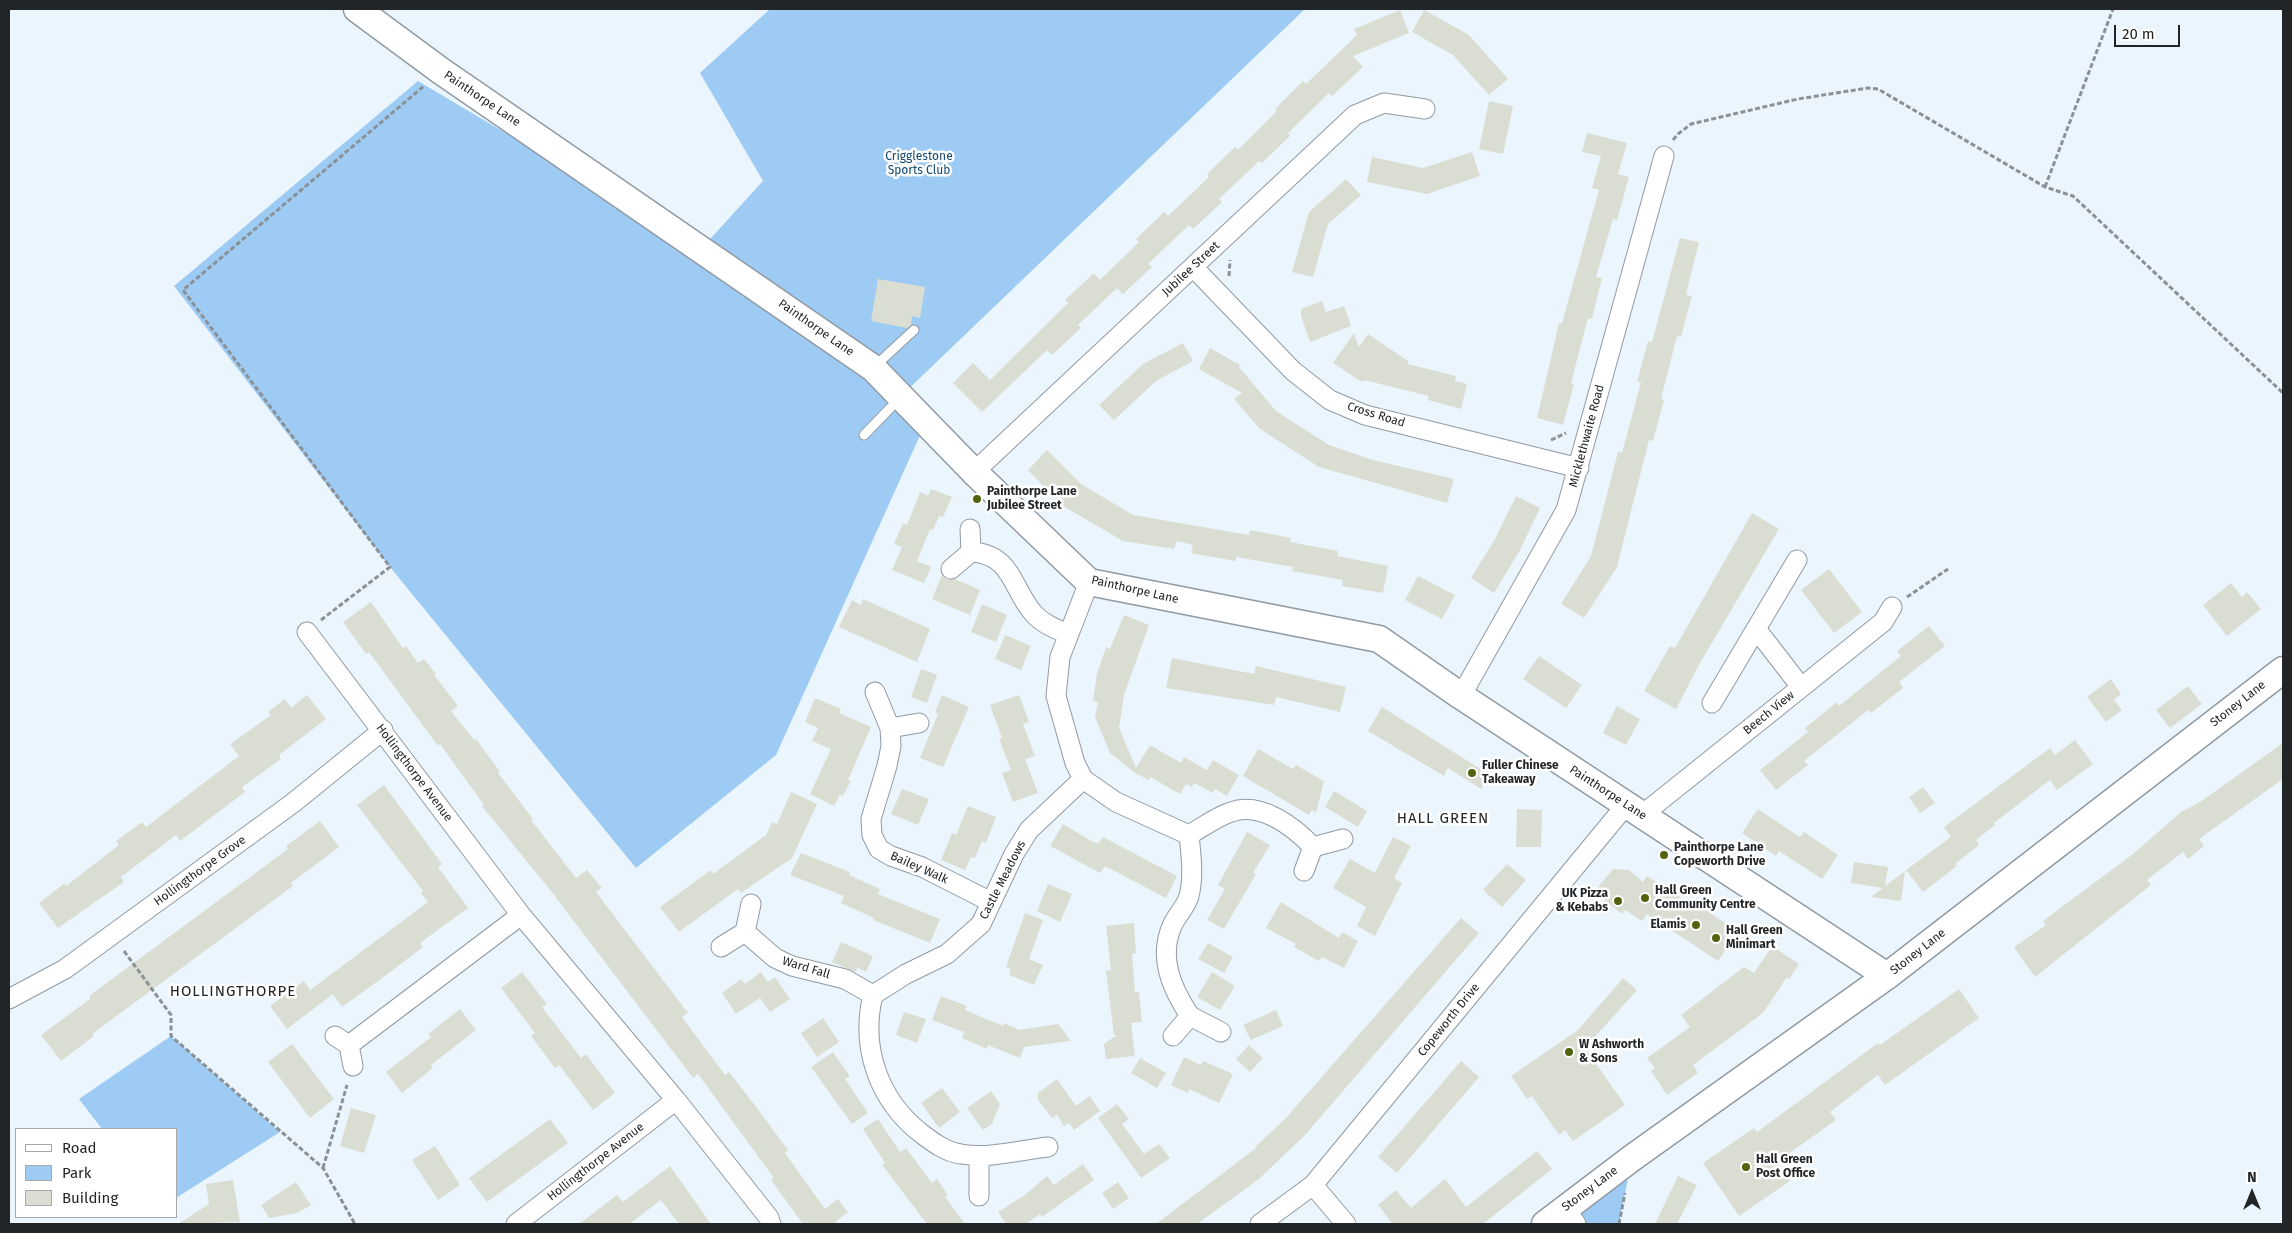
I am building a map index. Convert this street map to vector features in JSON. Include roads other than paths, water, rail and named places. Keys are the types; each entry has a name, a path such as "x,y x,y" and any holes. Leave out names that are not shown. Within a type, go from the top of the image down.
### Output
{"street":[{"name":"Painthorpe Lane","path":"358,9 441,71 873,368 900,398 974,472 1088,582 1379,639 1461,696 1887,976"},
{"name":"Jubilee Street","path":"974,472 1194,268 1355,115 1384,103 1425,109"},
{"name":"Micklethwaite Road","path":"1461,696 1566,510 1664,156"},
{"name":"Cross Road","path":"1194,268 1293,371 1330,400 1365,414 1578,468"},
{"path":"970,529 971,552"},
{"path":"951,569 971,552 992,557 1012,576 1027,606 1035,616 1068,634"},
{"path":"1712,703 1797,560"},
{"path":"1088,582 1060,657 1056,696 1075,763 1083,779 1116,802 1189,834"},
{"name":"Beech View","path":"1634,810 1801,687 1883,622 1892,607"},
{"path":"1757,630 1801,687"},
{"name":"Hollingthorpe Avenue","path":"307,632 383,730 520,915 676,1100 769,1218 771,1224"},
{"name":"Stoney Lane","path":"1545,1224 1570,1216 1887,976 2283,670"},
{"name":"Bailey Walk","path":"875,692 890,728 891,746 871,819 872,835 879,849 922,867 990,902"},
{"path":"890,728 918,723"},
{"name":"Hollingthorpe Grove","path":"9,1000 65,969 293,803 383,730"},
{"name":"Castle Meadows","path":"873,995 906,974 947,954 981,924 1014,854 1029,830 1083,779"},
{"path":"1189,834 1232,811 1251,810 1272,816 1287,824 1314,847"},
{"name":"Copeworth Drive","path":"1260,1224 1314,1185 1634,810"},
{"path":"1189,834 1192,875 1189,896 1172,925 1166,943 1169,979 1190,1016 1222,1032"},
{"path":"1314,847 1343,839"},
{"path":"1304,871 1314,847"},
{"path":"721,947 745,932 751,904"},
{"path":"353,1066 342,1041 520,915"},
{"name":"Ward Fall","path":"745,932 775,958 792,966 845,979 873,995"},
{"path":"873,995 869,1013 872,1060 880,1083 905,1121 940,1148 959,1154 979,1157 1048,1147"},
{"path":"1173,1036 1190,1016"},
{"name":"Hollingthorpe Avenue","path":"516,1224 676,1100"},
{"path":"979,1157 979,1196"},
{"path":"1314,1185 1346,1224"}],"lane":[{"path":"873,368 914,330"},
{"path":"864,434 900,398"}],"place":[{"name":"Painthorpe Lane Jubilee Street","path":"977,499"},
{"name":"Fuller Chinese Takeaway","path":"1472,773"},
{"name":"Painthorpe Lane Copeworth Drive","path":"1664,855"},
{"name":"Hall Green Community Centre","path":"1645,898"},
{"name":"UK Pizza & Kebabs","path":"1618,901"},
{"name":"Elamis","path":"1696,925"},
{"name":"Hall Green Minimart","path":"1716,938"},
{"name":"W Ashworth & Sons","path":"1569,1052"},
{"name":"Hall Green Post Office","path":"1746,1167"}],"district":[{"name":"HALL GREEN","path":"1443,819"},
{"name":"HOLLINGTHORPE","path":"233,992"}],"park label":[{"name":"Crigglestone Sports Club","path":"919,164"}]}
